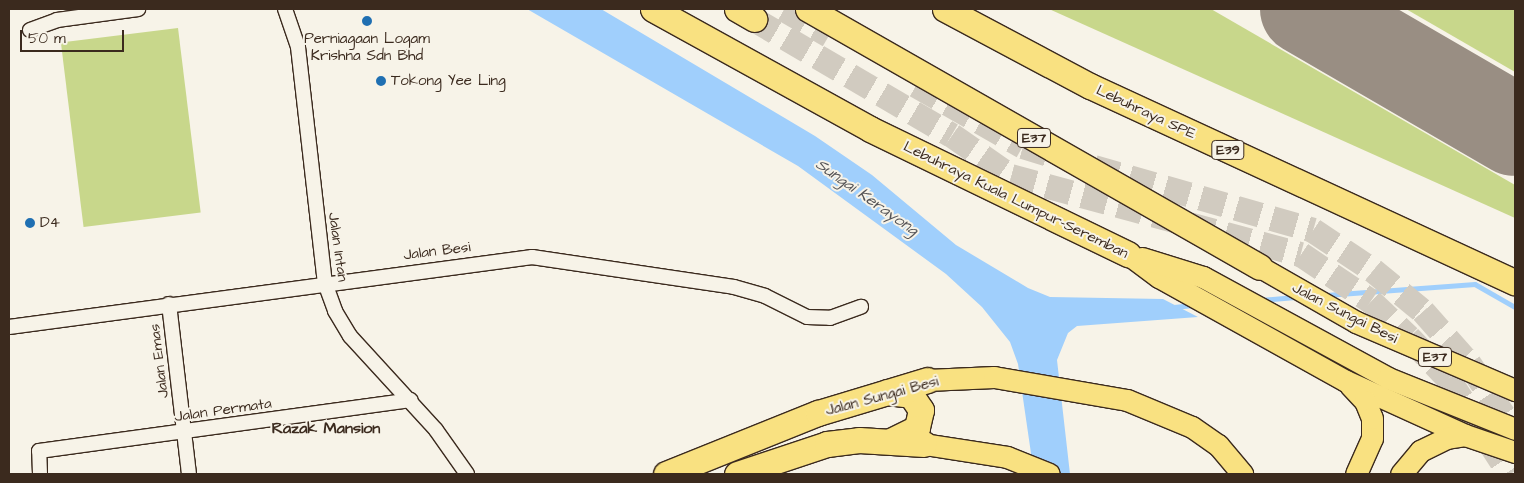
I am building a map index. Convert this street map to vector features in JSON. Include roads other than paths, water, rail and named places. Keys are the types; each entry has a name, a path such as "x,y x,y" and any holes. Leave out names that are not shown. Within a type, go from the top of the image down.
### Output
{"highway":[{"name":"Lebuhraya Kuala Lumpur–Seremban","path":"653,9 870,128 1128,254"},
{"name":"E37","path":"808,9 1260,267"},
{"name":"Lebuhraya SPE","path":"945,9 1090,86 1515,282"},
{"name":"Lebuhraya SPE","path":"967,9 1095,76 1515,271"},
{"name":"Jalan Sungai Besi","path":"666,474 749,438 883,392 927,380"},
{"path":"883,392 911,395 922,410 917,428 890,441"},
{"path":"737,474 827,444 890,441 924,444"}],"main road":[{"name":"Lebuhraya Kuala Lumpur–Seremban","path":"1128,254 1159,277 1346,381 1465,436 1515,452"},
{"path":"1128,254 1203,277 1298,327 1388,378 1515,428"},
{"name":"Jalan Sungai Besi","path":"1260,267 1356,322 1515,390"},
{"name":"Jalan Sungai Besi","path":"927,380 994,377 1098,392 1192,427 1245,471"},
{"path":"1346,381 1365,401 1372,418 1372,438 1356,474"},
{"path":"1401,474 1420,451 1447,438 1465,436"},
{"path":"924,444 1007,457 1049,474"}],"street":[{"path":"30,30 57,20 138,9"},
{"name":"Jalan Intan","path":"285,9 298,47 325,282 350,336 411,400 467,474"},
{"name":"Jalan Besi","path":"9,326 462,264 552,258 734,287 765,296 807,317 830,318 862,307"},
{"name":"Jalan Emas","path":"169,304 189,474"},
{"name":"Jalan Permata","path":"40,474 39,451 411,400"}],"water":[{"name":"Sungai Kerayong","path":"527,9 601,9 815,136 872,175 956,245 1028,288 1050,297 1163,299 1198,317 1077,326 1068,333 1057,360 1070,474 1034,474 1018,364 1010,342 982,307 946,274 798,166"}],"waterway":[{"path":"1326,295 1475,284 1515,307"},
{"path":"1261,300 1298,297"},
{"path":"1174,307 1193,305"}],"tunnel":[{"path":"784,9 829,35"},
{"path":"754,19 952,135 1011,176 1301,254 1371,301 1448,378 1510,474"},
{"path":"916,85 1023,146 1056,156"},
{"path":"1094,167 1313,230 1373,270 1423,311 1469,363 1515,432"}],"place":[{"name":"Perniagaan Logam Krishna Sdn Bhd","path":"367,21"},
{"name":"Tokong Yee Ling","path":"381,81"},
{"name":"D4","path":"30,223"}],"district":[{"name":"Razak Mansion","path":"326,428"}]}
